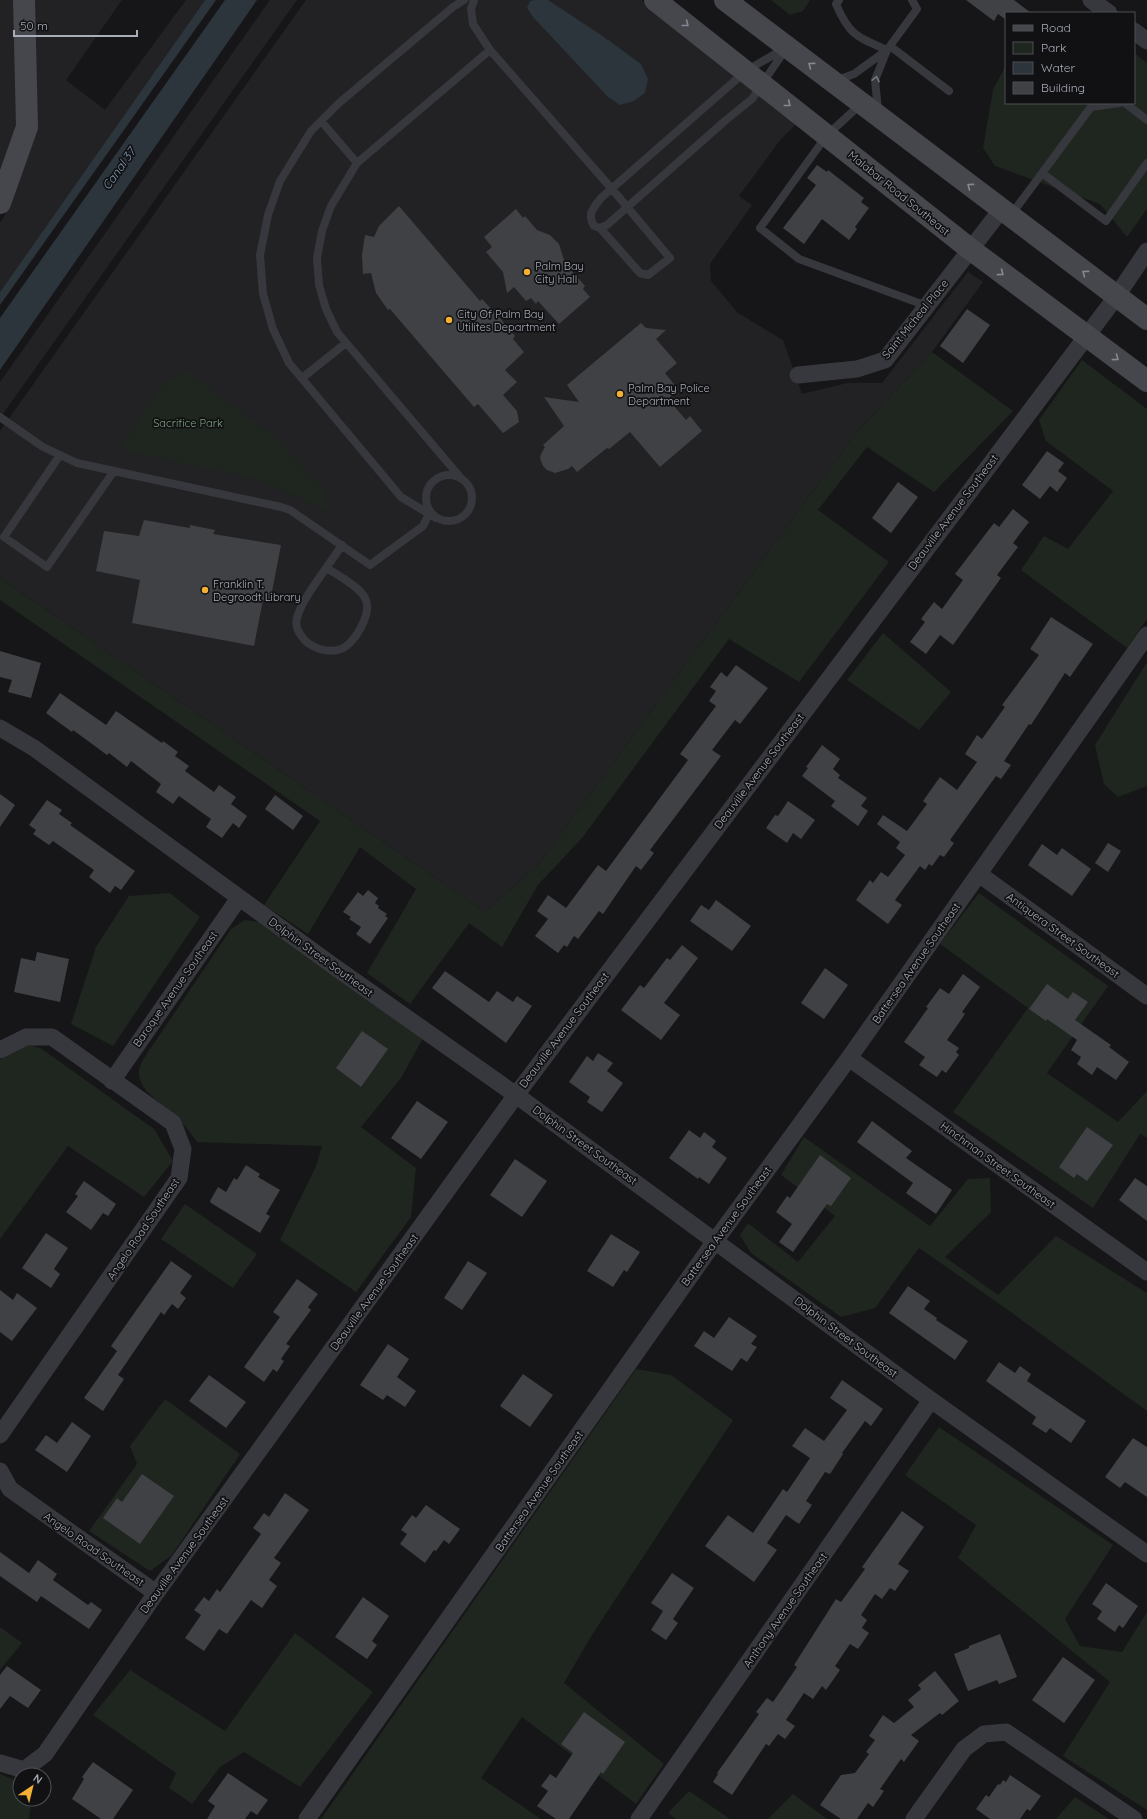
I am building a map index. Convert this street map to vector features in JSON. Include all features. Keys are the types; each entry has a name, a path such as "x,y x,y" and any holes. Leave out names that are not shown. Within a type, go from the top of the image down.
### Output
{"main road":[{"path":"0,203 27,128 24,0"},
{"name":"Malabar Road Southeast","path":"655,0 764,84 970,250 1147,381"},
{"path":"725,0 1147,319"}],"street":[{"path":"1091,0 1108,12"},
{"path":"1135,32 1147,41"},
{"name":"Saint Micheal Place","path":"798,375 857,369 885,360 970,250 1006,213"},
{"name":"Deauville Avenue Southeast","path":"0,1763 24,1770 45,1754 156,1593 516,1095 1116,296 1147,251"},
{"name":"Battersea Avenue Southeast","path":"307,1819 715,1241 849,1058 1147,634"},
{"name":"Dolphin Street Southeast","path":"0,728 34,748 239,898 516,1095 931,1400 1147,1554"},
{"name":"Antiquera Street Southeast","path":"979,874 1147,996"},
{"name":"Baroque Avenue Southeast","path":"112,1081 239,898"},
{"name":"Angelo Road Southeast","path":"0,1050 26,1037 52,1037 173,1123 183,1149 179,1178 0,1435"},
{"name":"Hinchman Street Southeast","path":"849,1058 1147,1272"},
{"name":"Anthony Avenue Southeast","path":"639,1819 931,1400"},
{"name":"Angelo Road Southeast","path":"0,1471 10,1489 156,1593"},
{"path":"914,1819 964,1749 984,1734 1006,1732 1134,1819"}],"lane":[{"path":"464,0 453,7 345,98 311,131 280,181 268,215 260,255 263,294 272,329 289,363 401,497 446,522 457,521 467,514 472,505 473,497 466,482 460,477 337,332 326,309 319,285 317,258 322,230 331,206 357,163 490,50"},
{"path":"474,0 471,9 473,24 490,50 612,189 670,258 648,275 640,273 600,228 594,226 590,219 591,210 601,198 612,189 746,71 787,47"},
{"path":"839,0 836,4 843,21 857,37 888,48 949,91"},
{"path":"879,117 875,80 888,48 917,9 912,0"},
{"path":"600,228 607,225 726,120 752,99 764,84 787,47"},
{"path":"832,82 854,74 888,48"},
{"path":"861,103 826,135 760,228 799,259 927,306"},
{"path":"1006,213 1042,172 1092,107 1113,104"},
{"path":"1126,104 1147,120"},
{"path":"321,121 357,163"},
{"path":"1042,172 1106,221 1147,163"},
{"path":"302,378 346,343"},
{"path":"0,417 43,447 77,463 282,507 290,510 370,565 423,526 433,516"},
{"path":"60,455 4,536 48,567 114,471"},
{"path":"433,516 428,509 426,498 430,484 444,475 460,477"},
{"path":"327,568 360,591 366,598 368,607 367,615 363,624 350,642 341,649 326,651 314,647 304,639 297,630 296,619 302,606 342,545"}],"shaded area":[{"path":"0,0 24,0 27,127 0,203"},
{"path":"33,0 122,0 66,80 105,110 186,0 205,0 0,292 0,223 4,217 35,130"},
{"path":"270,0 297,0 0,418 0,382"},
{"path":"306,0 641,0 800,120 781,139 739,196 752,205 710,264 711,281 738,313 783,340 802,394 847,383 882,383 968,272 983,282 932,352 856,433 538,865 485,912 0,578 0,431"}],"green space":[{"path":"771,0 810,0 803,11 790,15"},
{"path":"1135,54 1147,63 1147,209 1127,237 1100,204 995,166 983,148 993,90 1005,67 1005,104 1135,104"},
{"path":"932,352 1013,411 934,492 867,447 818,510 889,562 799,682 729,639 582,838 538,885 502,947 469,923 410,1004 367,973 416,889 360,847 308,934 264,905 320,821 0,600 0,578 485,912 538,865 856,433"},
{"path":"1082,360 1147,409 1147,619 1127,648 1021,570 1044,536 1068,549 1113,491 1046,441 1039,420"},
{"name":"Sacrifice Park","path":"187,371 272,434 324,490 329,512 260,479 130,452 121,448 161,387"},
{"path":"883,633 951,692 919,730 847,680"},
{"path":"1147,662 1147,786 1118,797 1104,784 1095,745"},
{"path":"170,893 200,917 113,1046 71,1024 96,947 129,896"},
{"path":"979,893 1108,986 1047,1073 1118,1122 1147,1091 1147,1138 1140,1134 1093,1208 953,1112 1028,1008 940,944"},
{"path":"245,920 260,922 423,1038 401,1078 361,1127 416,1168 411,1217 356,1292 280,1240 316,1166 322,1146 197,1142 180,1121 146,1090 139,1077 139,1069 144,1058 231,929"},
{"path":"31,1045 42,1049 154,1129 173,1161 144,1197 68,1146 0,1239 0,1060 11,1050"},
{"path":"804,1137 930,1226 968,1179 990,1178 991,1212 945,1257 998,1295 1056,1236 1147,1293 1147,1411 1001,1305 919,1248 875,1308 841,1317 751,1253 740,1235 748,1223 798,1262 835,1216 781,1175"},
{"path":"185,1204 257,1254 233,1288 161,1239"},
{"path":"636,1369 671,1375 733,1420 590,1638 564,1683 664,1764 636,1804 522,1717 481,1778 541,1819 321,1819"},
{"path":"165,1399 240,1454 172,1555 150,1571 89,1531 137,1464 130,1446"},
{"path":"939,1427 1113,1545 1065,1619 1080,1646 1122,1652 1147,1612 1147,1810 1063,1756 1110,1682 958,1558 976,1525 905,1475"},
{"path":"0,1627 22,1643 0,1670"},
{"path":"295,1633 373,1692 300,1787 244,1752 220,1767 192,1804 169,1788 176,1773 93,1715 130,1670 225,1731"},
{"path":"0,1774 12,1779 12,1807 31,1807 29,1819 0,1819"},
{"path":"689,1791 730,1819 676,1819 668,1813"},
{"path":"793,1794 827,1819 768,1819"},
{"path":"1075,1797 1109,1819 1056,1819"}],"water":[{"path":"205,0 216,0 0,305 0,292"},
{"name":"Canal 37","path":"225,0 257,0 0,370 0,318"},
{"path":"548,0 604,37 641,64 648,79 645,93 634,101 620,105 608,97 533,17 527,8 530,1"}],"building":[{"path":"966,0 1014,0 1030,12 1005,12 1005,19 998,14 994,21"},
{"path":"817,165 827,172 828,170 864,198 861,202 869,208 855,227 857,229 849,240 822,219 804,244 783,228 816,185 807,178"},
{"name":"City Of Palm Bay Utilites Department","path":"399,206 480,301 482,299 499,317 515,336 513,339 524,352 505,370 517,382 503,395 517,411 519,422 503,433 478,404 474,407 390,309 388,310 376,293 371,273 363,274 362,255 365,235 374,237 379,226"},
{"path":"516,209 523,218 525,216 537,230 550,235 559,244 565,263 585,286 583,289 590,297 559,324 538,301 536,304 531,298 526,301 514,287 507,293 503,272 486,252 492,247 484,237"},
{"path":"967,309 990,325 963,363 940,346"},
{"name":"Palm Bay Police Department","path":"641,323 646,328 666,330 656,339 677,363 665,373 678,389 668,399 686,420 690,416 702,431 660,467 630,432 577,472 572,466 568,469 555,473 547,470 543,466 540,458 545,447 543,445 564,426 544,397 579,402 567,385"},
{"path":"1047,451 1064,463 1058,471 1067,478 1057,492 1050,486 1040,499 1022,485"},
{"path":"898,482 918,497 891,533 872,518"},
{"path":"1013,509 1029,522 1013,543 1018,547 997,575 1001,578 953,645 940,635 926,654 910,642 925,622 921,619 934,602 942,609 963,580 955,574 994,523 999,527"},
{"name":"Franklin T. Degroodt Library","path":"144,520 190,528 190,525 215,530 213,534 281,545 270,602 263,600 254,646 132,623 140,580 96,571 104,531 139,536"},
{"path":"1051,617 1093,644 1070,677 1065,673 1031,725 1029,724 1004,761 1011,765 1001,779 996,776 950,840 954,843 944,857 940,855 932,866 929,864 925,870 920,866 895,900 902,905 888,924 856,900 870,880 873,883 881,872 888,877 905,855 896,848 900,842 877,824 883,815 907,831 927,804 923,801 940,777 957,790 977,762 965,754 977,735 982,739 1005,707 1002,705 1039,655 1030,649"},
{"path":"0,651 41,663 31,698 8,692 12,680 0,677"},
{"path":"736,665 768,688 740,724 735,720 712,750 721,756 650,850 654,853 641,870 636,866 603,914 599,911 578,939 574,936 567,947 564,945 558,953 535,936 548,919 537,911 548,895 566,908 598,865 606,871 688,760 680,754 716,706 709,701 716,691 710,687 721,672 727,677"},
{"path":"60,693 106,725 116,711 162,743 163,741 178,752 175,756 189,766 185,771 214,792 219,785 236,797 231,804 247,816 239,828 233,823 222,838 206,827 211,819 179,796 173,804 156,792 161,784 131,761 127,767 109,753 107,755 73,730 72,732 46,713"},
{"path":"822,745 840,759 833,769 840,775 838,778 867,798 861,806 868,811 858,826 831,806 835,801 802,776 808,768 806,767"},
{"path":"0,794 15,805 0,827"},
{"path":"275,795 303,816 293,830 265,809"},
{"path":"47,800 62,810 59,814 72,823 70,825 135,871 121,890 115,886 110,893 89,877 94,870 53,841 49,845 33,834 36,830 29,825"},
{"path":"788,801 815,820 801,839 793,833 787,843 766,828 775,815 778,816"},
{"path":"1108,843 1121,851 1108,872 1095,863"},
{"path":"1042,844 1057,855 1062,848 1091,869 1072,896 1028,865"},
{"path":"368,890 378,898 375,903 379,906 378,908 387,914 385,916 388,918 370,944 356,934 361,927 349,919 351,917 343,912 358,892 363,896"},
{"path":"716,900 751,926 732,951 690,921 701,905 709,910"},
{"path":"682,945 698,958 664,1003 680,1015 661,1040 621,1010 640,985 644,988 667,958 670,960"},
{"path":"37,952 69,959 60,1002 14,992 21,958 35,961"},
{"path":"825,968 848,985 824,1019 801,1003"},
{"path":"445,971 489,1002 497,991 513,1002 517,996 532,1006 506,1043 432,988"},
{"path":"963,974 980,987 962,1012 965,1014 947,1040 959,1048 956,1052 959,1055 946,1073 942,1070 937,1077 919,1065 925,1057 904,1042 940,988 949,994"},
{"path":"1047,984 1068,999 1073,992 1088,1002 1075,1020 1111,1045 1109,1047 1129,1062 1116,1080 1097,1067 1092,1075 1077,1064 1081,1057 1071,1050 1077,1040 1047,1019 1046,1021 1029,1009"},
{"path":"362,1031 388,1049 361,1087 336,1068"},
{"path":"598,1053 613,1063 607,1071 623,1083 602,1112 587,1102 590,1097 569,1082 587,1056 593,1061"},
{"path":"417,1101 448,1122 421,1159 391,1138"},
{"path":"872,1121 912,1151 906,1158 952,1190 936,1214 906,1193 913,1183 857,1142"},
{"path":"1087,1127 1113,1145 1087,1181 1077,1174 1074,1178 1059,1167"},
{"path":"689,1130 700,1138 704,1132 716,1141 712,1147 727,1158 709,1184 699,1177 698,1179 669,1158"},
{"path":"820,1155 851,1178 831,1206 827,1204 793,1252 779,1242 792,1224 776,1212 787,1196 790,1198"},
{"path":"515,1159 547,1181 522,1217 490,1195"},
{"path":"246,1165 260,1174 258,1177 280,1190 266,1214 270,1216 260,1233 210,1201 218,1187 226,1192 234,1178 237,1180"},
{"path":"1135,1178 1147,1186 1147,1221 1119,1200"},
{"path":"84,1181 116,1204 108,1216 103,1213 91,1230 66,1212 78,1196 75,1194"},
{"path":"46,1233 68,1248 54,1269 60,1274 51,1288 22,1268"},
{"path":"611,1234 640,1252 627,1272 624,1270 613,1287 587,1271"},
{"path":"171,1261 192,1276 180,1293 186,1298 178,1309 172,1304 164,1315 161,1312 118,1375 124,1379 103,1411 84,1398 117,1351 111,1346"},
{"path":"468,1261 487,1273 462,1310 444,1298"},
{"path":"297,1279 318,1294 308,1307 311,1310 286,1344 290,1346 281,1359 284,1361 277,1372 273,1369 264,1382 244,1367 280,1317 273,1312"},
{"path":"908,1286 930,1301 924,1309 937,1318 936,1320 968,1341 955,1360 889,1313"},
{"path":"0,1290 13,1300 17,1293 37,1308 12,1341 0,1332"},
{"path":"729,1317 757,1336 751,1344 757,1347 747,1362 741,1358 732,1371 694,1346 704,1331 714,1338"},
{"path":"388,1344 409,1359 397,1377 416,1391 405,1407 387,1395 383,1400 360,1385"},
{"path":"999,1362 1015,1373 1020,1366 1031,1374 1027,1381 1086,1421 1071,1443 1050,1428 1046,1433 1032,1424 1036,1417 986,1381"},
{"path":"523,1374 553,1395 530,1427 500,1406"},
{"path":"209,1375 246,1402 226,1428 189,1401"},
{"path":"842,1380 883,1409 871,1426 865,1421 842,1453 843,1454 830,1474 825,1472 806,1501 812,1505 799,1524 786,1515 767,1543 777,1550 754,1582 705,1546 728,1515 753,1533 783,1489 787,1492 810,1458 792,1446 805,1428 824,1441 847,1410 830,1398"},
{"path":"72,1422 91,1436 67,1472 35,1450 46,1435 57,1443"},
{"path":"1133,1438 1147,1447 1147,1497 1125,1482 1120,1488 1105,1477"},
{"path":"142,1474 174,1496 140,1544 103,1518 117,1498 122,1502"},
{"path":"285,1493 309,1510 274,1558 281,1563 269,1580 277,1586 262,1608 251,1600 227,1634 219,1629 204,1651 185,1638 201,1615 194,1610 204,1597 209,1601 217,1589 220,1592 261,1534 253,1528 264,1513 269,1517"},
{"path":"426,1505 460,1529 449,1544 444,1540 436,1551 434,1550 425,1563 400,1544 407,1534 401,1530 412,1515 416,1518"},
{"path":"902,1511 924,1527 898,1564 909,1571 895,1591 890,1588 882,1599 875,1594 861,1615 867,1620 862,1628 869,1633 858,1649 850,1644 835,1666 840,1670 826,1690 822,1686 813,1699 804,1693 786,1720 795,1726 785,1739 778,1734 769,1746 766,1744 732,1795 713,1782 718,1774 717,1773 759,1714 756,1712 767,1698 773,1702 797,1667 794,1665 836,1599 841,1602 865,1569 862,1567"},
{"path":"0,1552 29,1573 38,1560 57,1574 53,1580 88,1605 91,1602 102,1610 89,1629 41,1596 37,1602 0,1576"},
{"path":"672,1573 694,1588 673,1619 678,1623 666,1640 651,1630 663,1611 651,1603"},
{"path":"1106,1583 1138,1606 1123,1628 1119,1625 1115,1632 1097,1619 1102,1611 1092,1604"},
{"path":"363,1597 389,1616 372,1641 377,1645 367,1659 335,1637"},
{"path":"1000,1634 1017,1677 999,1684 997,1680 968,1691 954,1654 969,1648 969,1646"},
{"path":"1063,1657 1095,1680 1064,1723 1032,1700"},
{"path":"7,1666 41,1690 28,1708 10,1696 0,1709 0,1675"},
{"path":"935,1671 959,1701 942,1715 940,1713 911,1735 919,1741 904,1762 901,1759 880,1789 884,1791 873,1807 868,1803 857,1819 841,1819 820,1805 841,1775 855,1773 869,1754 866,1752 875,1740 869,1736 883,1715 894,1723 914,1707 908,1700 921,1689 918,1685"},
{"path":"584,1712 625,1742 603,1774 601,1772 569,1819 556,1819 537,1806 548,1791 541,1786 550,1774 556,1778 573,1753 561,1744"},
{"path":"93,1762 133,1790 113,1819 101,1819 72,1799 84,1779 82,1777"},
{"path":"228,1773 268,1800 257,1815 251,1811 245,1819 207,1819 215,1806 208,1801"},
{"path":"1010,1775 1041,1796 1030,1811 1027,1809 1020,1819 990,1819 976,1809 986,1795 989,1797 998,1784 1000,1785 1003,1780 1006,1782"}],"place":[{"name":"Palm Bay City Hall","path":"527,272"},
{"name":"City Of Palm Bay Utilites Department","path":"449,320"},
{"name":"Palm Bay Police Department","path":"620,394"},
{"name":"Franklin T. Degroodt Library","path":"205,590"}]}
